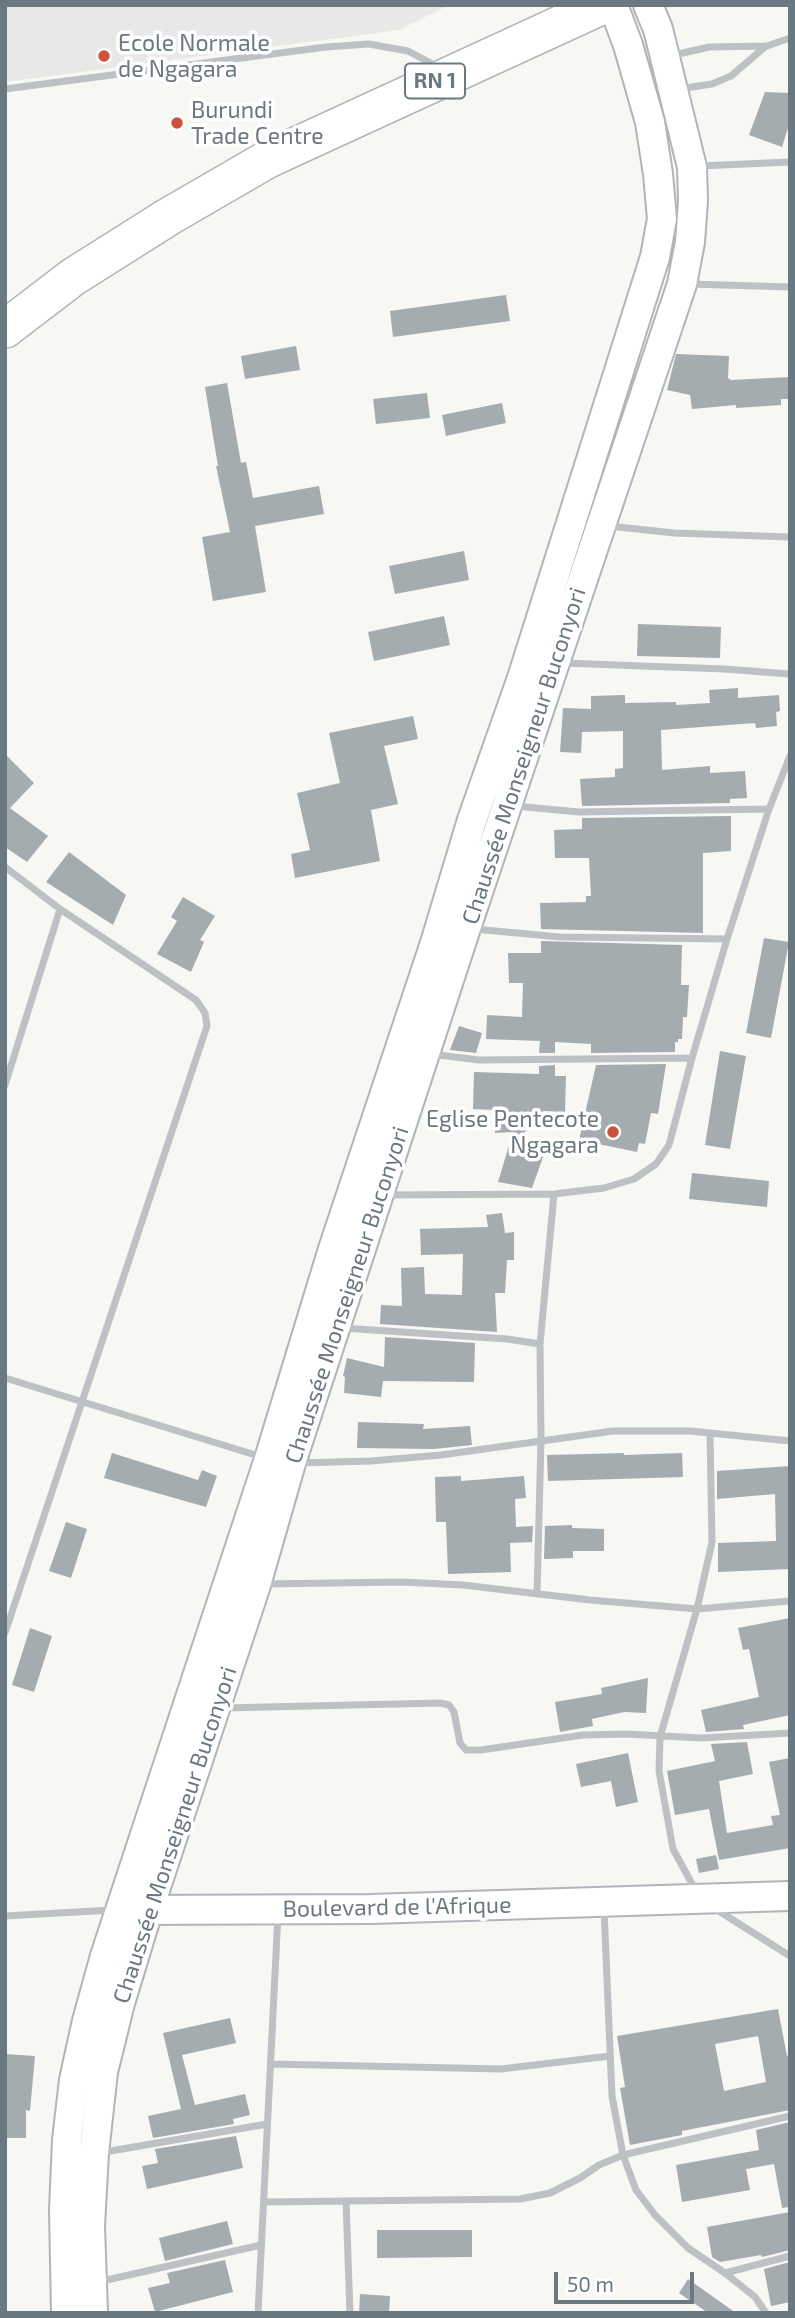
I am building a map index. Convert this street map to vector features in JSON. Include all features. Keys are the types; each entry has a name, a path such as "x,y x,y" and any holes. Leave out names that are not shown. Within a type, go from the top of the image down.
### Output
{"highway":[{"name":"RN 1","path":"5,329 72,277 268,159 603,5"}],"street":[{"name":"Chaussée Monseigneur Buconyori","path":"93,2313 90,2226 94,2153 103,2072 148,1911 256,1585 280,1461 333,1249 435,943 472,820 522,678 682,284 690,242 692,167 654,76 613,5"},
{"name":"Chaussée Monseigneur Buconyori","path":"66,2313 64,2210 67,2140 74,2080 87,2021 120,1910 280,1461 336,1327 555,663 586,522 662,219 650,122 658,29 648,5"},
{"path":"654,76 709,47 767,46 790,38"},
{"path":"5,89 326,47 369,44 408,51 450,74"},
{"path":"654,76 712,84 731,76 767,46"},
{"path":"692,167 790,162"},
{"path":"682,284 790,288"},
{"path":"586,522 674,534 790,537"},
{"path":"555,663 790,674"},
{"path":"380,1195 554,1194 604,1188 634,1179 656,1164 669,1144 727,939 769,809 790,756"},
{"path":"507,805 579,812 769,809"},
{"path":"5,867 60,909 196,1000 205,1013 207,1026 5,1633"},
{"path":"5,1085 60,909"},
{"path":"466,928 560,937 727,939"},
{"path":"426,1054 479,1060 692,1058"},
{"path":"537,1594 541,1440 540,1344 554,1194"},
{"path":"336,1327 507,1339 540,1344"},
{"path":"5,1377 280,1461 371,1461 427,1456 613,1431 710,1433 790,1441"},
{"path":"710,1433 712,1542 697,1609 660,1737 659,1771 673,1849 701,1900 790,1956"},
{"path":"256,1585 402,1582 463,1585 697,1609 790,1601"},
{"path":"215,1708 440,1703 449,1705 454,1712 460,1743 466,1750 583,1735 734,1737 790,1733"},
{"name":"Boulevard de l'Afrique","path":"5,1916 120,1910 278,1910 790,1896"},
{"path":"604,1902 612,2096 623,2154 636,2190 655,2215 688,2248 725,2273 755,2298 766,2313"},
{"path":"258,2313 278,1910"},
{"path":"271,2064 500,2069 610,2056"},
{"path":"264,2202 520,2199 550,2193 623,2154 790,2116"},
{"path":"94,2153 267,2123"},
{"path":"346,2201 350,2313"},
{"path":"92,2283 261,2245"},
{"path":"725,2273 790,2256"}],"shaded area":[{"name":"Ecole Normale de Ngagara","path":"5,5 449,5 399,30 5,82"}],"building":[{"path":"765,92 790,93 790,122 782,147 749,135"},
{"path":"506,295 510,321 393,337 390,311"},
{"path":"296,346 300,370 245,379 241,356"},
{"path":"676,354 729,356 728,378 731,380 790,377 790,399 781,399 781,405 692,409 690,395 667,390"},
{"path":"227,383 241,463 246,462 253,498 319,486 324,514 255,526 266,592 213,601 202,537 230,532 216,466 205,387"},
{"path":"427,393 430,418 376,424 373,399"},
{"path":"502,403 506,423 446,436 442,415"},
{"path":"464,551 469,580 395,594 389,566"},
{"path":"444,616 450,645 374,661 368,632"},
{"path":"638,624 721,627 720,658 637,656"},
{"path":"738,688 738,698 779,695 777,726 756,728 755,723 661,730 662,770 710,766 710,773 745,771 747,798 730,799 730,803 582,806 580,779 615,777 615,769 623,768 623,731 582,732 581,753 560,752 563,708 591,709 591,696 625,695 625,703 710,703 709,690"},
{"path":"413,716 418,739 384,746 398,804 371,810 380,861 295,878 291,854 310,850 297,793 340,783 329,733"},
{"path":"5,754 34,783 10,808 48,836 27,862 5,847"},
{"path":"731,816 731,851 703,853 703,933 541,929 540,903 586,902 586,896 591,896 589,858 555,858 554,830 582,829 582,818"},
{"path":"69,852 126,895 113,925 46,882"},
{"path":"183,897 215,916 200,940 204,942 191,972 157,954 177,921 171,917"},
{"path":"764,938 789,942 771,1038 746,1033"},
{"path":"541,941 682,945 681,985 689,985 687,1017 683,1017 682,1039 675,1042 675,1052 591,1053 591,1044 555,1042 555,1053 539,1053 540,1041 486,1039 487,1015 522,1017 523,983 509,983 508,953 541,953"},
{"path":"459,1026 482,1033 476,1053 450,1050"},
{"path":"720,1051 746,1056 730,1149 705,1145"},
{"path":"666,1064 658,1114 651,1113 645,1144 639,1143 637,1152 579,1140 596,1065"},
{"path":"555,1065 555,1076 566,1076 565,1112 543,1111 542,1123 525,1123 526,1152 543,1157 532,1188 498,1182 513,1132 495,1133 494,1110 473,1109 474,1072 539,1074 539,1066"},
{"path":"692,1173 769,1181 767,1207 689,1199"},
{"path":"502,1213 505,1233 514,1232 514,1260 507,1260 505,1293 495,1293 497,1332 380,1324 381,1305 402,1306 401,1268 424,1267 425,1294 462,1295 463,1254 421,1255 420,1229 488,1227 486,1215"},
{"path":"385,1337 475,1343 474,1382 383,1381 381,1397 344,1393 343,1376 347,1358 384,1367"},
{"path":"358,1422 424,1424 423,1429 470,1426 472,1445 434,1449 357,1448"},
{"path":"112,1453 198,1480 202,1470 217,1476 206,1507 104,1478"},
{"path":"682,1453 683,1477 548,1481 547,1455"},
{"path":"790,1466 790,1569 718,1572 718,1543 776,1541 775,1494 717,1499 717,1471"},
{"path":"461,1476 461,1481 524,1476 526,1498 515,1499 516,1527 533,1526 532,1542 510,1543 511,1572 448,1574 446,1522 436,1522 435,1477"},
{"path":"66,1522 87,1529 71,1578 49,1571"},
{"path":"572,1525 572,1528 604,1529 604,1551 573,1551 573,1558 544,1559 545,1526"},
{"path":"790,1618 790,1715 743,1725 744,1729 706,1732 701,1710 759,1697 749,1649 743,1650 738,1628"},
{"path":"30,1628 52,1636 34,1692 12,1685"},
{"path":"648,1678 646,1713 624,1712 592,1719 593,1726 560,1732 555,1702 602,1694 601,1688"},
{"path":"747,1742 753,1774 719,1781 727,1833 773,1825 771,1816 780,1815 769,1762 790,1758 790,1848 719,1860 709,1809 675,1815 667,1771 715,1761 711,1744"},
{"path":"628,1753 638,1802 616,1807 611,1781 581,1787 576,1764"},
{"path":"716,1855 719,1869 699,1873 696,1859"},
{"path":"778,2009 787,2056 790,2055 790,2110 682,2131 682,2135 630,2145 620,2088 625,2087 617,2036","holes":["758,2036 766,2082 724,2091 715,2044"]},
{"path":"230,2018 236,2043 182,2055 195,2105 245,2094 250,2115 233,2119 234,2124 153,2138 148,2116 181,2109 163,2033"},
{"path":"6,2054 35,2056 30,2111 26,2110 26,2138 5,2138"},
{"path":"790,2122 790,2207 782,2208 774,2164 746,2169 750,2190 682,2202 676,2165 759,2150 756,2130"},
{"path":"236,2136 243,2168 147,2189 142,2166 158,2163 155,2149"},
{"path":"790,2212 790,2250 762,2257 761,2255 720,2262 712,2257 707,2227"},
{"path":"227,2221 233,2244 165,2261 159,2238"},
{"path":"377,2230 472,2230 472,2257 377,2258"},
{"path":"225,2260 233,2292 155,2312 148,2288 170,2283 167,2273"},
{"path":"790,2262 790,2302 771,2306 764,2269"},
{"path":"688,2279 736,2313 708,2313 679,2293"},
{"path":"360,2294 390,2296 389,2313 359,2313"}],"place":[{"name":"Ecole Normale de Ngagara","path":"104,56"},
{"name":"Burundi Trade Centre","path":"177,123"},
{"name":"Eglise Pentecote Ngagara","path":"613,1132"}]}
